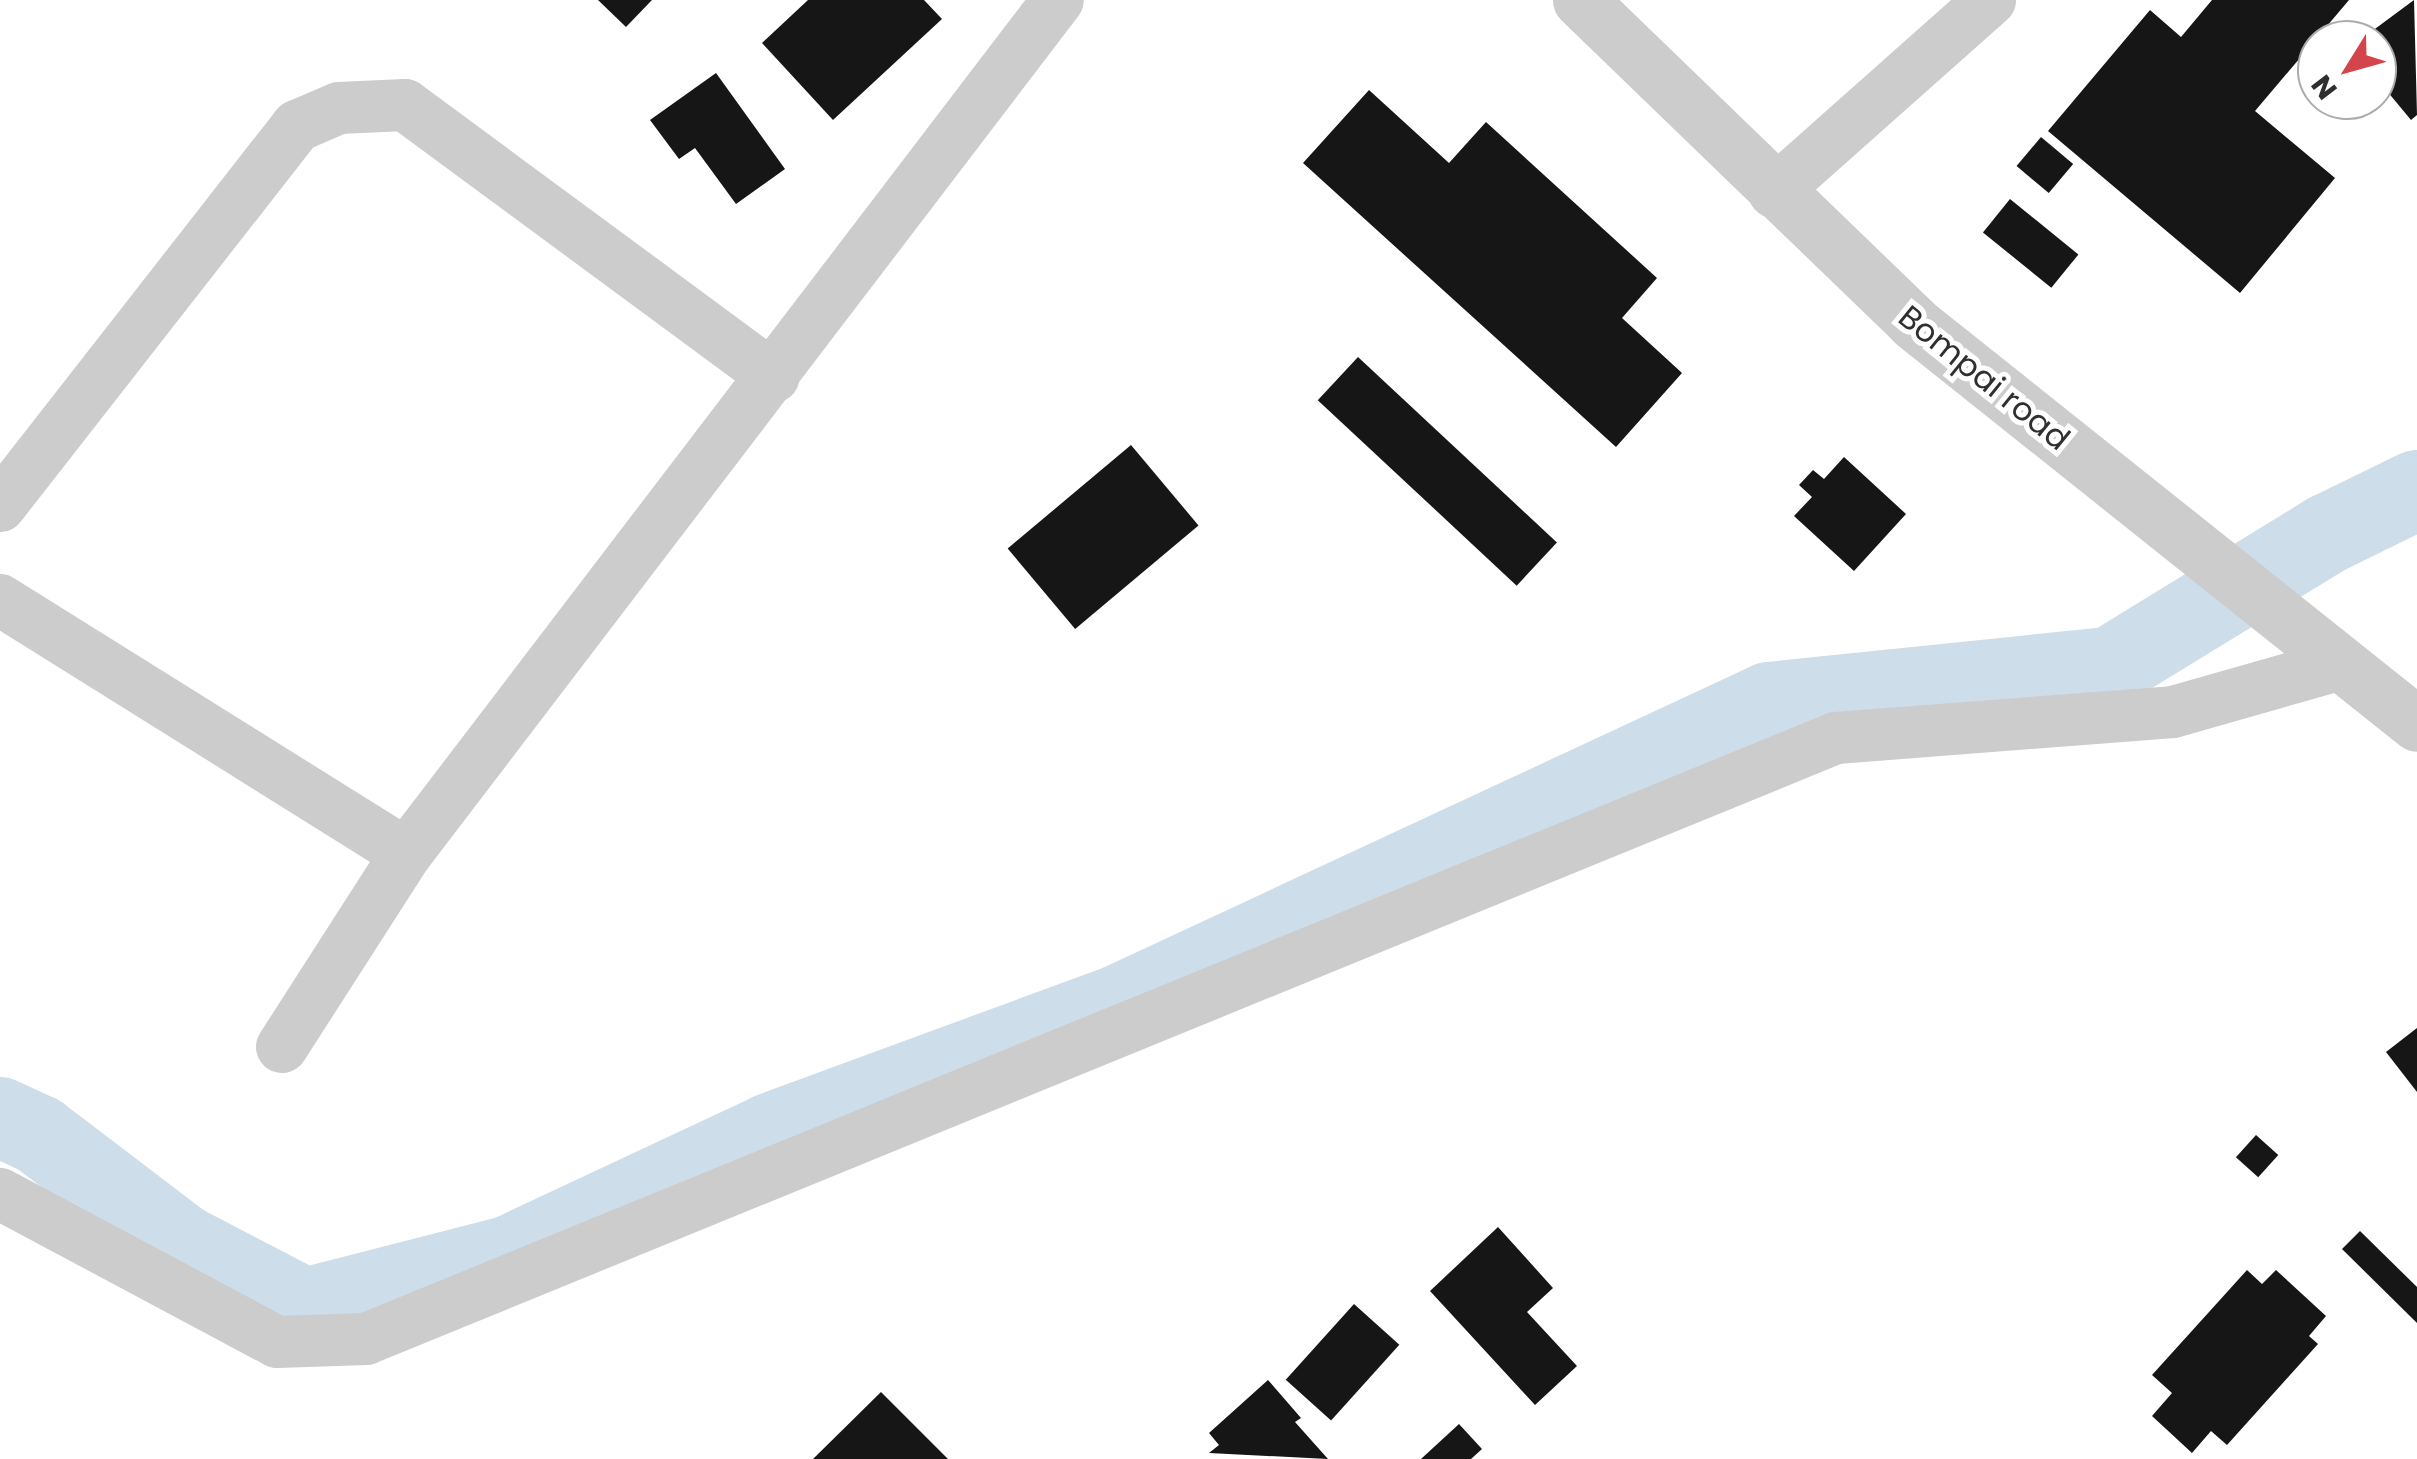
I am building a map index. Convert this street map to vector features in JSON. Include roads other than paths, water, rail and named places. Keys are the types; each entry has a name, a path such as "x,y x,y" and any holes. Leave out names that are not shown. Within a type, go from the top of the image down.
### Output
{"street":[{"path":"282,1048 406,854 774,377 1058,0"},
{"name":"Bompai road","path":"1580,0 1774,192 1914,323 2417,724"},
{"path":"1774,192 1990,0"},
{"path":"0,506 297,126 339,108 405,105 774,377"},
{"path":"0,600 406,854"},
{"path":"0,1194 277,1342 366,1338 1836,738 2174,712 2341,664"}],"waterway":[{"path":"0,1117 39,1135 182,1244 305,1308 508,1256 770,1133 1120,1004 1769,702 2110,667 2329,533 2417,490"}]}
